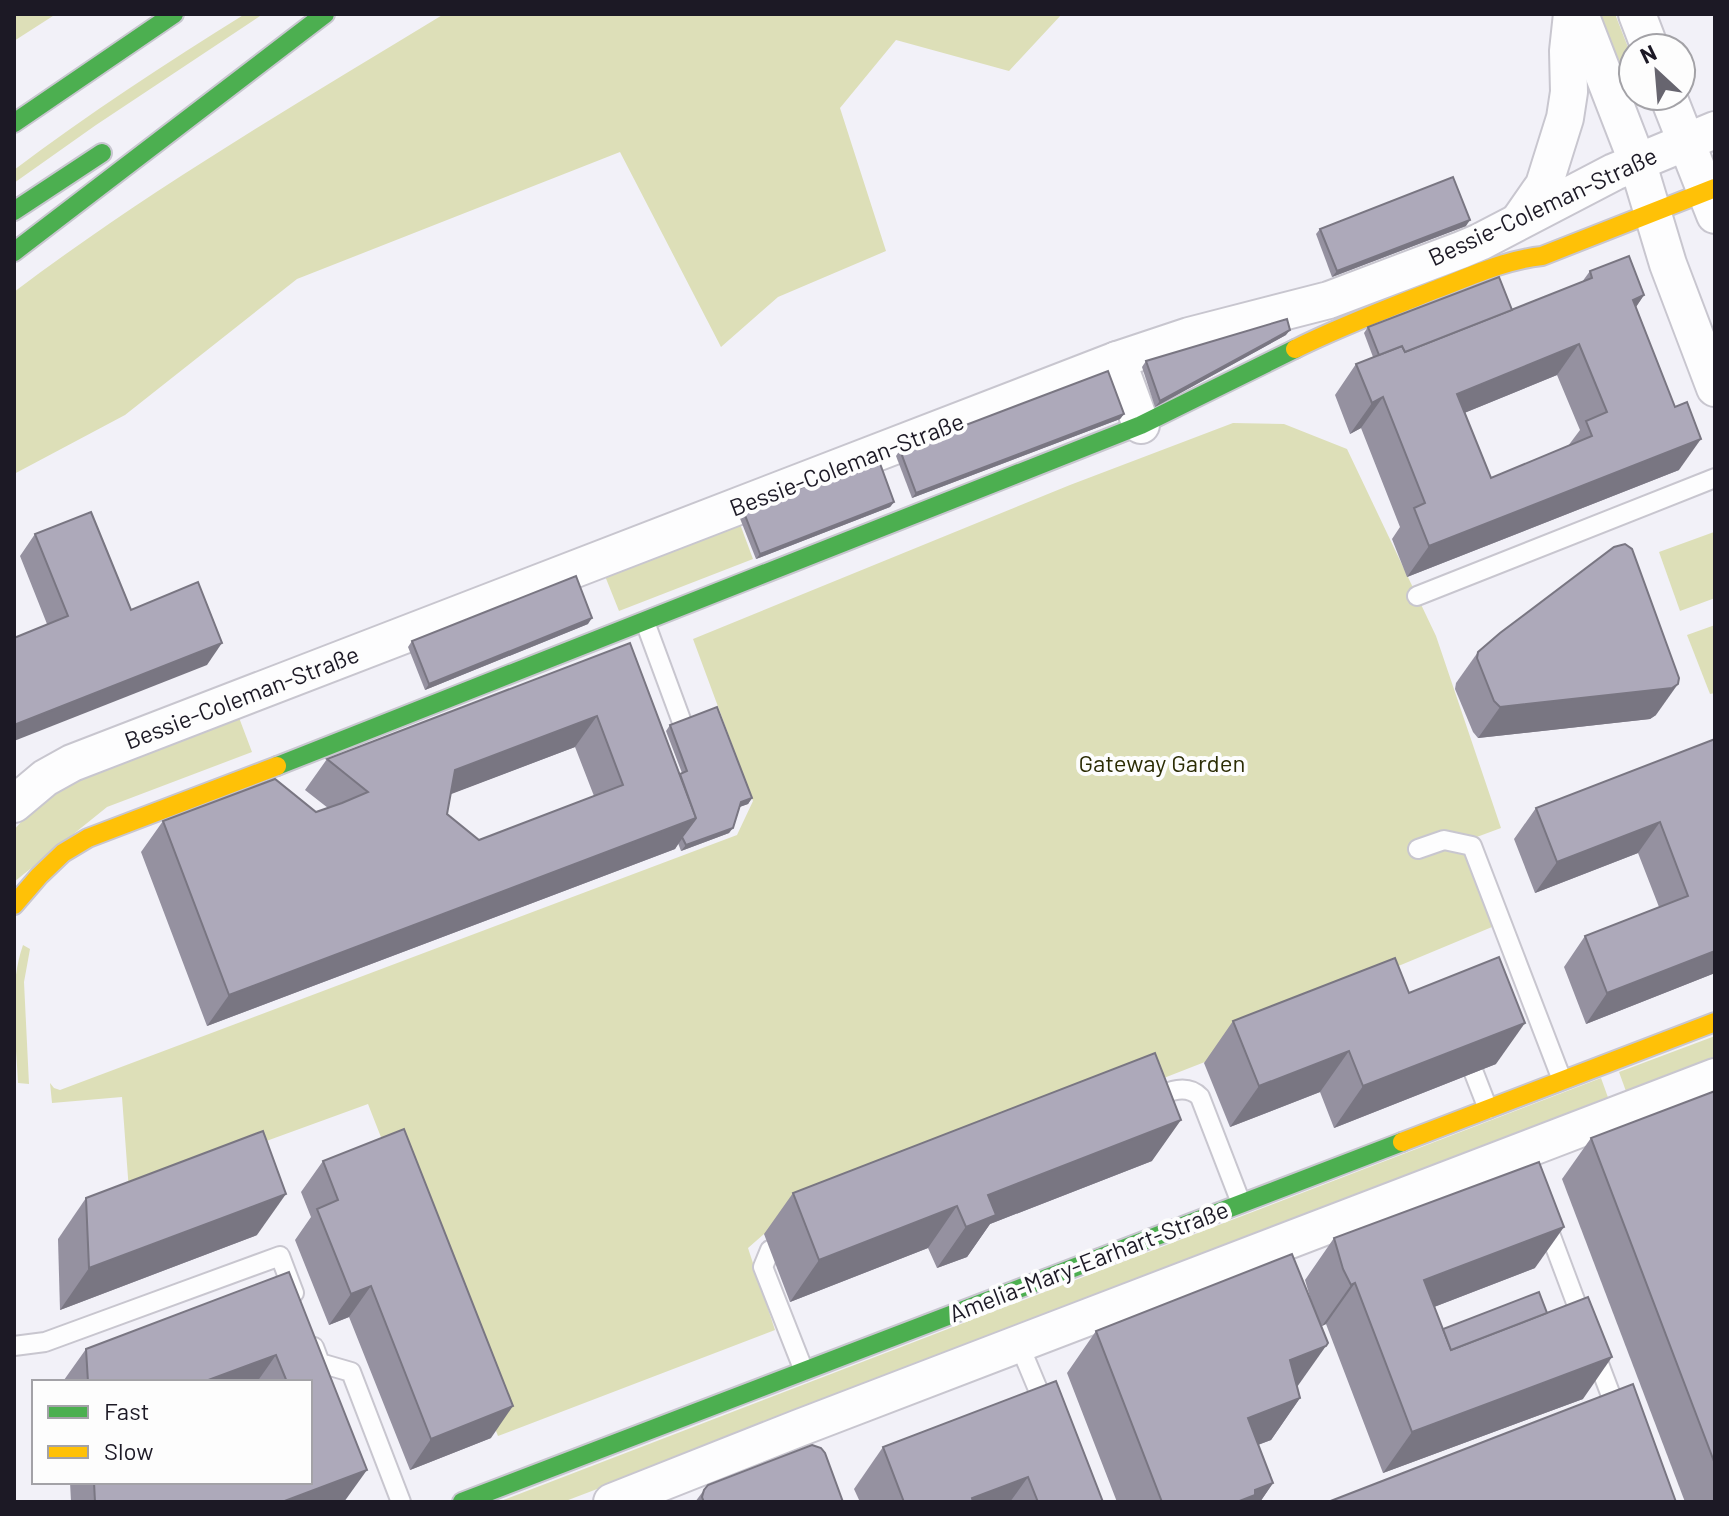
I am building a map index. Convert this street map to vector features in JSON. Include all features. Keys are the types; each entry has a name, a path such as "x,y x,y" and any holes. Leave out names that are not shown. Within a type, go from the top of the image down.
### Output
{"main road":[{"path":"14,123 174,14"},
{"path":"190,96 324,14"},
{"path":"14,252 324,14"},
{"path":"14,211 114,145"},
{"name":"Bessie-Coleman-Straße","path":"14,905 63,853 88,838 1141,425 1364,317 1524,257 1542,256 1652,212 1712,198"},
{"name":"Amelia-Mary-Earhart-Straße","path":"462,1502 1715,1022"}],"street":[{"path":"1519,222 1544,185 1565,118 1572,14"},
{"path":"1580,14 1637,161 1668,264 1715,388"},
{"path":"1681,112 1700,135 1712,198"},
{"name":"Bessie-Coleman-Straße","path":"14,804 45,778 72,763 1117,360 1189,336 1352,292 1461,250 1637,161 1700,135"},
{"path":"1117,360 1141,425"},
{"path":"612,1502 1019,1344 1522,1159 1715,1077"}],"lane":[{"path":"1417,596 1715,478"},
{"path":"645,622 683,725"},
{"path":"1418,849 1444,840 1472,846 1562,1080"},
{"path":"1474,1073 1488,1109"},
{"path":"1131,1107 1170,1091 1194,1091 1205,1107 1241,1204"},
{"path":"1541,1208 1624,1428"},
{"path":"770,1250 763,1267 804,1371"},
{"path":"14,1346 45,1342 280,1256 300,1309"},
{"path":"310,1336 320,1363 351,1372 401,1502"},
{"path":"1019,1344 1055,1430"}],"green space":[{"path":"14,14 56,14 14,41"},
{"path":"245,14 263,14 14,183 14,170 42,149"},
{"path":"444,14 1062,14 1009,71 896,40 840,108 886,251 778,297 721,347 620,152 297,279 125,415 14,474 14,292 171,182"},
{"path":"1598,14 1615,14 1622,32 1617,32 1617,63"},
{"name":"Gateway Garden","path":"1233,423 1284,424 1347,449 1436,636 1501,828 1466,841 1492,927 1360,982 1366,999 764,1234 748,1248 775,1330 498,1436 368,1104 129,1191 122,1097 52,1103 50,1083 60,1090 737,835 753,801 693,639 1070,485"},
{"path":"740,524 753,559 619,611 605,576"},
{"path":"1714,532 1715,598 1680,611 1659,552"},
{"path":"1715,625 1715,693 1710,694 1687,635"},
{"path":"238,715 252,752 107,807 14,882 14,830 41,804 88,776"},
{"path":"23,945 30,949 24,982 29,1084 18,1083 15,1031 14,996"},
{"path":"1715,1036 1715,1061 1627,1094 1619,1072"},
{"path":"1601,1078 1610,1103 563,1502 498,1502"}],"building":[{"path":"1453,177 1470,220 1337,271 1320,229"},
{"path":"1629,256 1644,295 1633,300 1675,407 1687,402 1701,439 1429,546 1414,508 1425,503 1383,397 1372,403 1356,364 1402,346 1405,352 1592,278 1590,271","holes":["1579,344 1607,412 1586,421 1592,436 1491,478 1457,394"]},
{"path":"1499,277 1512,310 1405,352 1402,346 1379,355 1368,327"},
{"path":"1287,319 1290,330 1160,401 1146,361"},
{"path":"1108,371 1124,414 916,493 900,450"},
{"path":"878,458 894,502 760,554 743,510"},
{"path":"91,512 131,610 198,582 222,643 14,725 14,638 68,616 35,534"},
{"path":"1625,544 1632,549 1679,678 1678,684 1672,688 1500,707 1494,701 1477,658 1478,652 1614,547"},
{"path":"576,576 592,618 429,684 412,641"},
{"path":"630,643 696,818 229,995 163,821 275,779 316,812 368,792 327,759","holes":["597,716 623,785 479,840 447,814 455,770"]},
{"path":"717,707 752,798 741,802 733,828 686,845 682,837 696,818 680,774 687,771 670,725"},
{"path":"1715,739 1715,951 1607,993 1585,936 1688,896 1660,822 1557,862 1536,808"},
{"path":"1499,957 1525,1023 1363,1086 1349,1051 1259,1086 1233,1021 1395,958 1409,993"},
{"path":"1155,1053 1181,1120 988,1195 996,1215 966,1227 957,1206 819,1260 793,1193"},
{"path":"1715,1091 1715,1464 1591,1138"},
{"path":"404,1129 513,1406 431,1439 371,1286 351,1294 317,1209 338,1200 323,1161"},
{"path":"263,1131 286,1194 89,1268 86,1198"},
{"path":"1539,1162 1564,1227 1424,1280 1451,1350 1588,1297 1612,1357 1412,1432 1355,1283 1351,1285 1343,1269 1334,1238"},
{"path":"1292,1254 1328,1343 1290,1360 1300,1398 1248,1418 1273,1483 1237,1502 1162,1502 1096,1331"},
{"path":"289,1272 367,1470 282,1502 95,1502 94,1484 312,1484 312,1380 286,1380 276,1355 208,1380 88,1380 86,1349"},
{"path":"1539,1292 1547,1313 1451,1350 1443,1329"},
{"path":"1056,1381 1103,1502 1038,1502 1028,1477 972,1498 973,1502 904,1502 883,1447"},
{"path":"1633,1384 1676,1502 1328,1502"},
{"path":"812,1445 825,1453 843,1502 704,1502 702,1497 708,1485"}],"traffic: fast":[{"path":"14,123 174,14"},
{"path":"14,252 325,14"},
{"path":"14,211 102,153"},
{"path":"277,766 1141,425 1295,349"},
{"path":"462,1502 1402,1142"}],"traffic: slow":[{"path":"1295,349 1475,274 1542,256 1715,188"},
{"path":"14,905 63,853 88,838 277,766"},
{"path":"1402,1142 1715,1022"}]}
